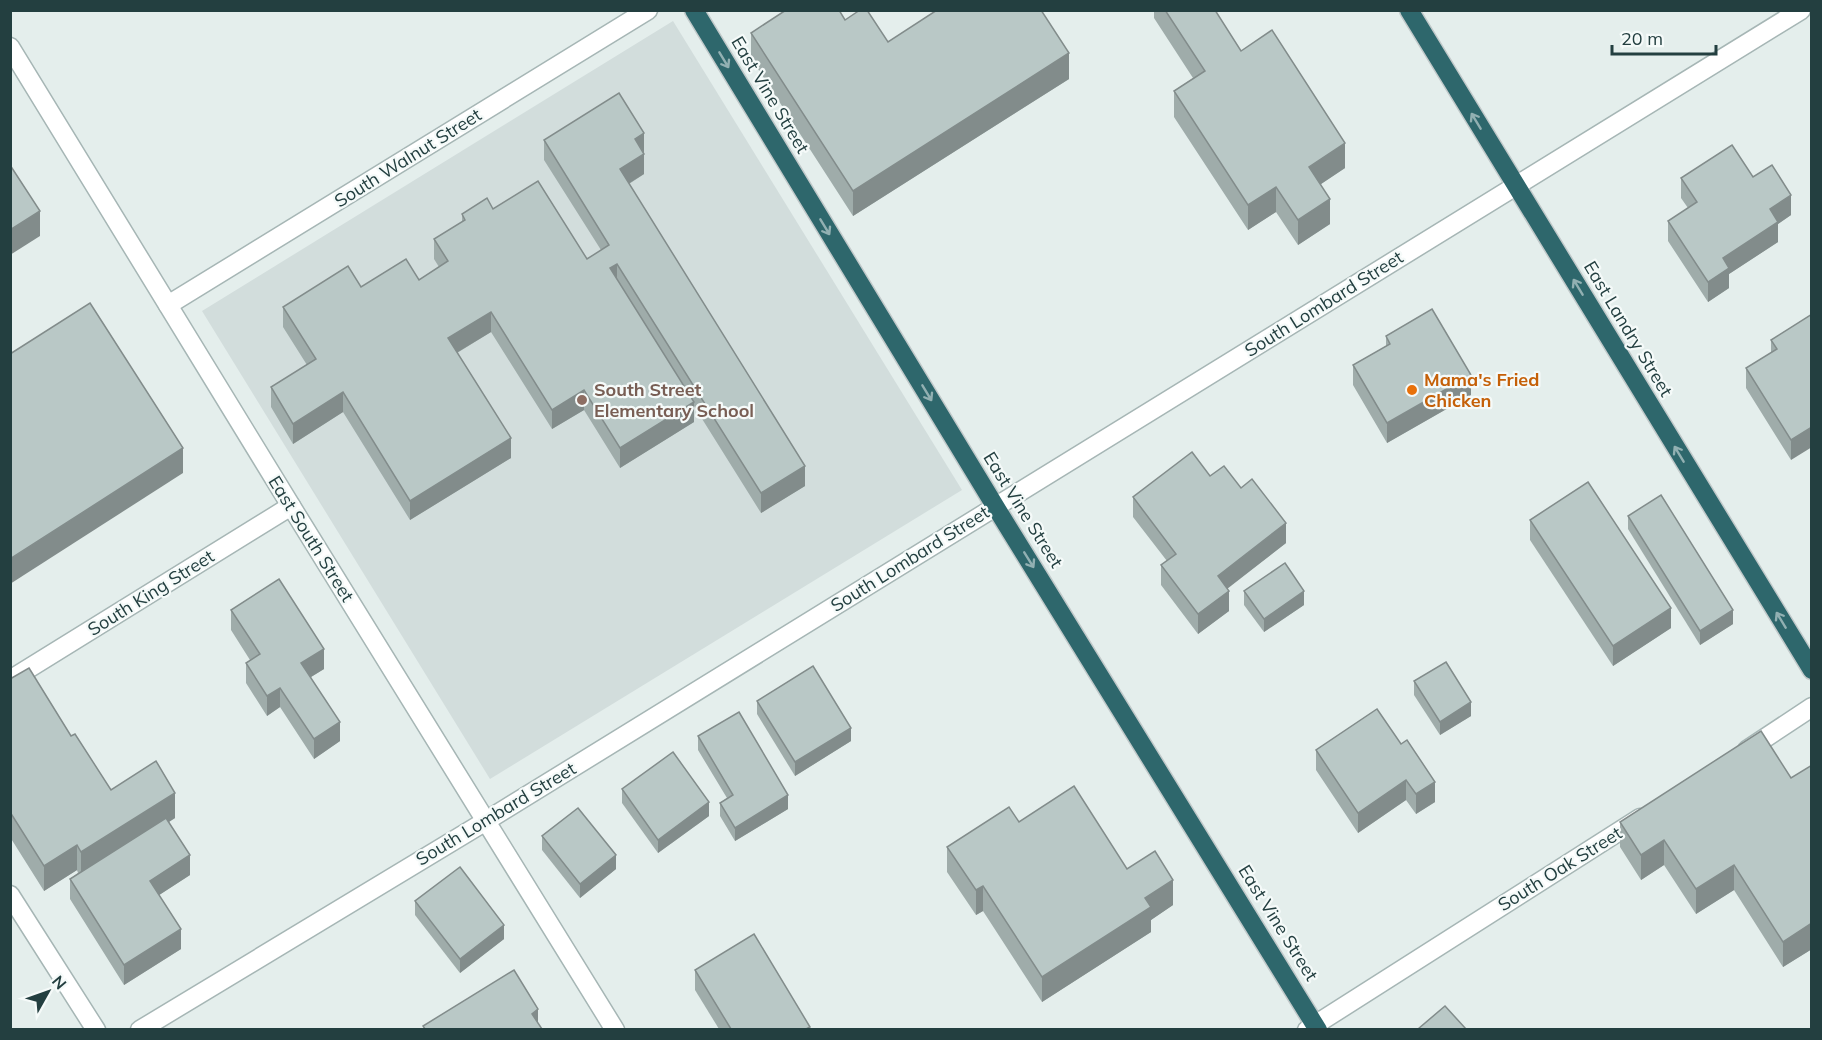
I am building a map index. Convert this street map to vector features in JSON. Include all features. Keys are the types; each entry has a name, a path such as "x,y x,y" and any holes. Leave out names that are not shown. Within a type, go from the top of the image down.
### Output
{"highway":[{"name":"East Vine Street","path":"693,10 1314,1028"},
{"name":"East Landry Street","path":"1409,10 1812,670"}],"street":[{"name":"South Walnut Street","path":"168,305 648,10"},
{"name":"South Lombard Street","path":"140,1029 486,821 1801,10"},
{"name":"East South Street","path":"10,47 615,1029"},
{"name":"South King Street","path":"10,680 291,506"},
{"path":"1737,756 1812,707"},
{"name":"South Oak Street","path":"1314,1028 1658,807"},
{"path":"10,895 96,1029"}],"shaded area":[{"name":"South Street Elementary School","path":"673,21 962,490 490,779 202,311"}],"building":[{"path":"786,10 839,10 845,20 860,10 867,10 888,42 937,10 1041,10 1069,53 853,191 751,33"},
{"path":"1165,10 1215,10 1241,51 1272,30 1345,143 1309,167 1330,199 1298,220 1276,187 1248,205 1174,91 1205,71"},
{"path":"619,93 644,133 635,139 644,154 620,169 805,466 761,493 617,264 610,268 694,402 620,448 584,390 552,410 491,312 448,338 511,438 410,501 343,392 293,424 271,387 316,359 283,307 348,266 361,287 406,259 419,280 448,261 434,239 465,220 462,214 487,198 493,209 538,181 587,259 609,245 544,140"},
{"path":"1732,145 1753,177 1772,165 1791,195 1770,209 1778,222 1723,258 1729,268 1708,282 1668,221 1697,202 1681,178"},
{"path":"10,165 40,211 10,230"},
{"path":"90,303 183,448 10,559 10,354"},
{"name":"Mama's Fried Chicken","path":"1432,309 1471,375 1387,423 1353,365 1390,344 1386,336"},
{"path":"1812,314 1812,427 1791,440 1746,368 1777,349 1771,340"},
{"path":"1192,452 1210,476 1224,466 1241,488 1252,479 1286,523 1218,576 1229,591 1198,614 1161,565 1176,554 1133,497"},
{"path":"1588,482 1671,608 1613,646 1530,520"},
{"path":"1661,495 1733,610 1700,631 1628,516"},
{"path":"1285,563 1304,591 1264,619 1244,591"},
{"path":"279,579 324,649 301,663 340,722 314,739 280,688 267,696 246,663 260,654 231,610"},
{"path":"1446,662 1471,702 1440,722 1414,681"},
{"path":"813,666 851,728 795,762 757,701"},
{"path":"29,668 71,736 75,734 111,790 156,761 175,793 81,852 77,845 44,866 10,812 10,679"},
{"path":"1377,709 1401,744 1407,740 1435,782 1416,794 1406,780 1358,813 1316,750"},
{"path":"739,712 788,795 735,828 720,803 733,795 698,736"},
{"path":"1761,731 1791,778 1812,765 1812,923 1783,942 1734,865 1696,889 1664,840 1641,855 1620,822"},
{"path":"673,752 709,802 658,840 622,789"},
{"path":"1074,786 1127,869 1155,851 1173,880 1145,898 1151,907 1042,977 983,886 976,890 947,847 1009,807 1019,822"},
{"path":"578,808 616,855 580,884 542,836"},
{"path":"166,818 190,855 150,881 181,929 124,965 70,879"},
{"path":"460,867 504,925 460,959 415,901"},
{"path":"754,934 810,1027 806,1029 731,1029 695,970"},
{"path":"514,970 538,1009 532,1014 542,1029 425,1029 423,1026"},
{"path":"1445,1006 1466,1029 1418,1029"}],"place":[{"name":"Mama's Fried Chicken","path":"1412,390"},
{"name":"South Street Elementary School","path":"582,400"}]}
